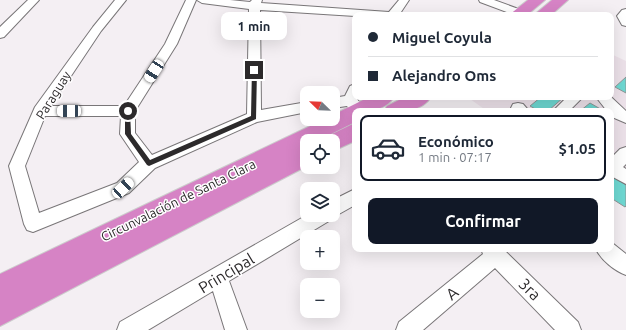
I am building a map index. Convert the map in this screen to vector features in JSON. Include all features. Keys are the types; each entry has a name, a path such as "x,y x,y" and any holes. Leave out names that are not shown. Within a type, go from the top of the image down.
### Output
{"highway":[{"path":"522,12 538,0"},
{"path":"546,12 561,0"},
{"name":"Circunvalación de Santa Clara","path":"0,288 356,105 374,100"},
{"path":"400,108 414,100"},
{"path":"340,140 352,134"},
{"name":"Circunvalación de Santa Clara","path":"0,312 300,160"}],"street":[{"path":"0,34 34,0"},
{"name":"Paraguay","path":"121,0 97,29 40,111 17,166 33,224 123,188 149,163"},
{"path":"191,0 171,44 128,111 128,134 149,163 254,117 300,109"},
{"path":"202,0 256,3 354,12"},
{"path":"395,12 404,0"},
{"path":"490,1 515,12"},
{"path":"254,117 256,3"},
{"path":"626,12 623,16 626,23"},
{"path":"563,108 573,100"},
{"path":"606,100 613,108"},
{"path":"340,104 356,105"},
{"path":"614,110 626,118"},
{"path":"40,111 128,111"},
{"path":"614,165 626,154"},
{"path":"614,170 626,177"},
{"path":"340,205 352,198"},
{"name":"Principal","path":"128,330 311,222"},
{"name":"A","path":"407,330 493,252"},
{"name":"3ra","path":"493,252 570,330"},
{"path":"609,252 626,266"},
{"path":"218,277 236,330"}],"shaded area":[{"path":"614,55 626,61 626,208 614,200 614,108 483,108 471,100 614,100"}],"building":[{"path":"626,77 626,93 615,87"},
{"path":"537,100 561,100 551,108 534,108 530,106"},
{"path":"590,103 599,108 584,108"},
{"path":"614,177 626,185 625,207 614,200"}],"route":[{"path":"128,111 128,134 149,163 254,117 254,70"}]}
